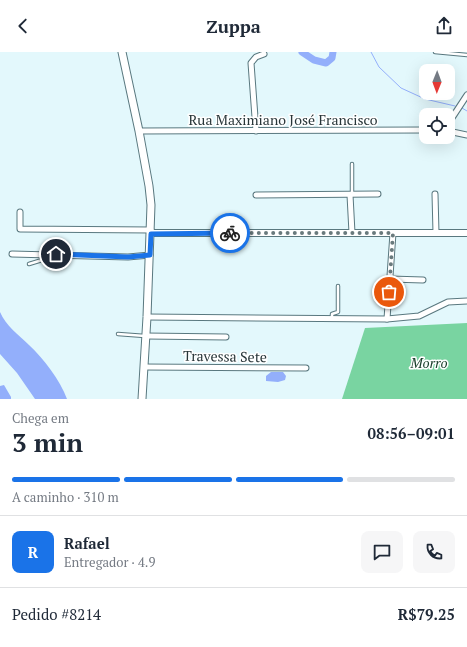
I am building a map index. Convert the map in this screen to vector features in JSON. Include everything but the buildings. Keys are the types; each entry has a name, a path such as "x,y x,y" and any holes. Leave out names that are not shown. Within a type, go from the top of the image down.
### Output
{"main road":[{"path":"122,52 149,186 151,232 142,399"}],"street":[{"path":"256,131 251,63 256,57 264,54"},
{"path":"455,113 467,95"},
{"name":"Rua Maximiano José Francisco","path":"139,131 419,130"},
{"path":"455,132 467,135"},
{"path":"256,195 378,194"},
{"path":"435,194 436,233"},
{"path":"351,195 352,233"},
{"path":"20,212 20,229 151,232 467,233"},
{"path":"387,319 393,233"},
{"path":"12,254 128,257 150,255"},
{"path":"390,279 423,280"},
{"path":"147,316 387,319 420,316 448,302 467,301"},
{"path":"146,336 226,337"},
{"name":"Travessa Sete","path":"144,367 306,368"}],"lane":[{"path":"435,52 467,55"},
{"path":"351,195 352,164"},
{"path":"29,264 56,254"},
{"path":"332,318 332,314 338,312 338,286"},
{"path":"118,334 146,336"}],"green space":[{"name":"Morro","path":"467,323 467,399 342,399 365,328"}],"water":[{"path":"0,312 9,326 46,363 56,377 67,399 35,399 17,373 0,354"},
{"path":"271,372 283,372 286,376 285,380 278,382 266,381 266,376"},
{"path":"4,385 11,399 0,399 0,386"}],"waterway":[{"path":"302,52 314,60 326,63 332,58 333,52"},
{"path":"371,52 379,67 401,88 425,99 455,106"},
{"path":"462,108 467,111"}],"way so far":[{"path":"230,233 393,233 389,292"}],"route":[{"path":"56,254 128,257 150,255 151,234 230,233"}]}
